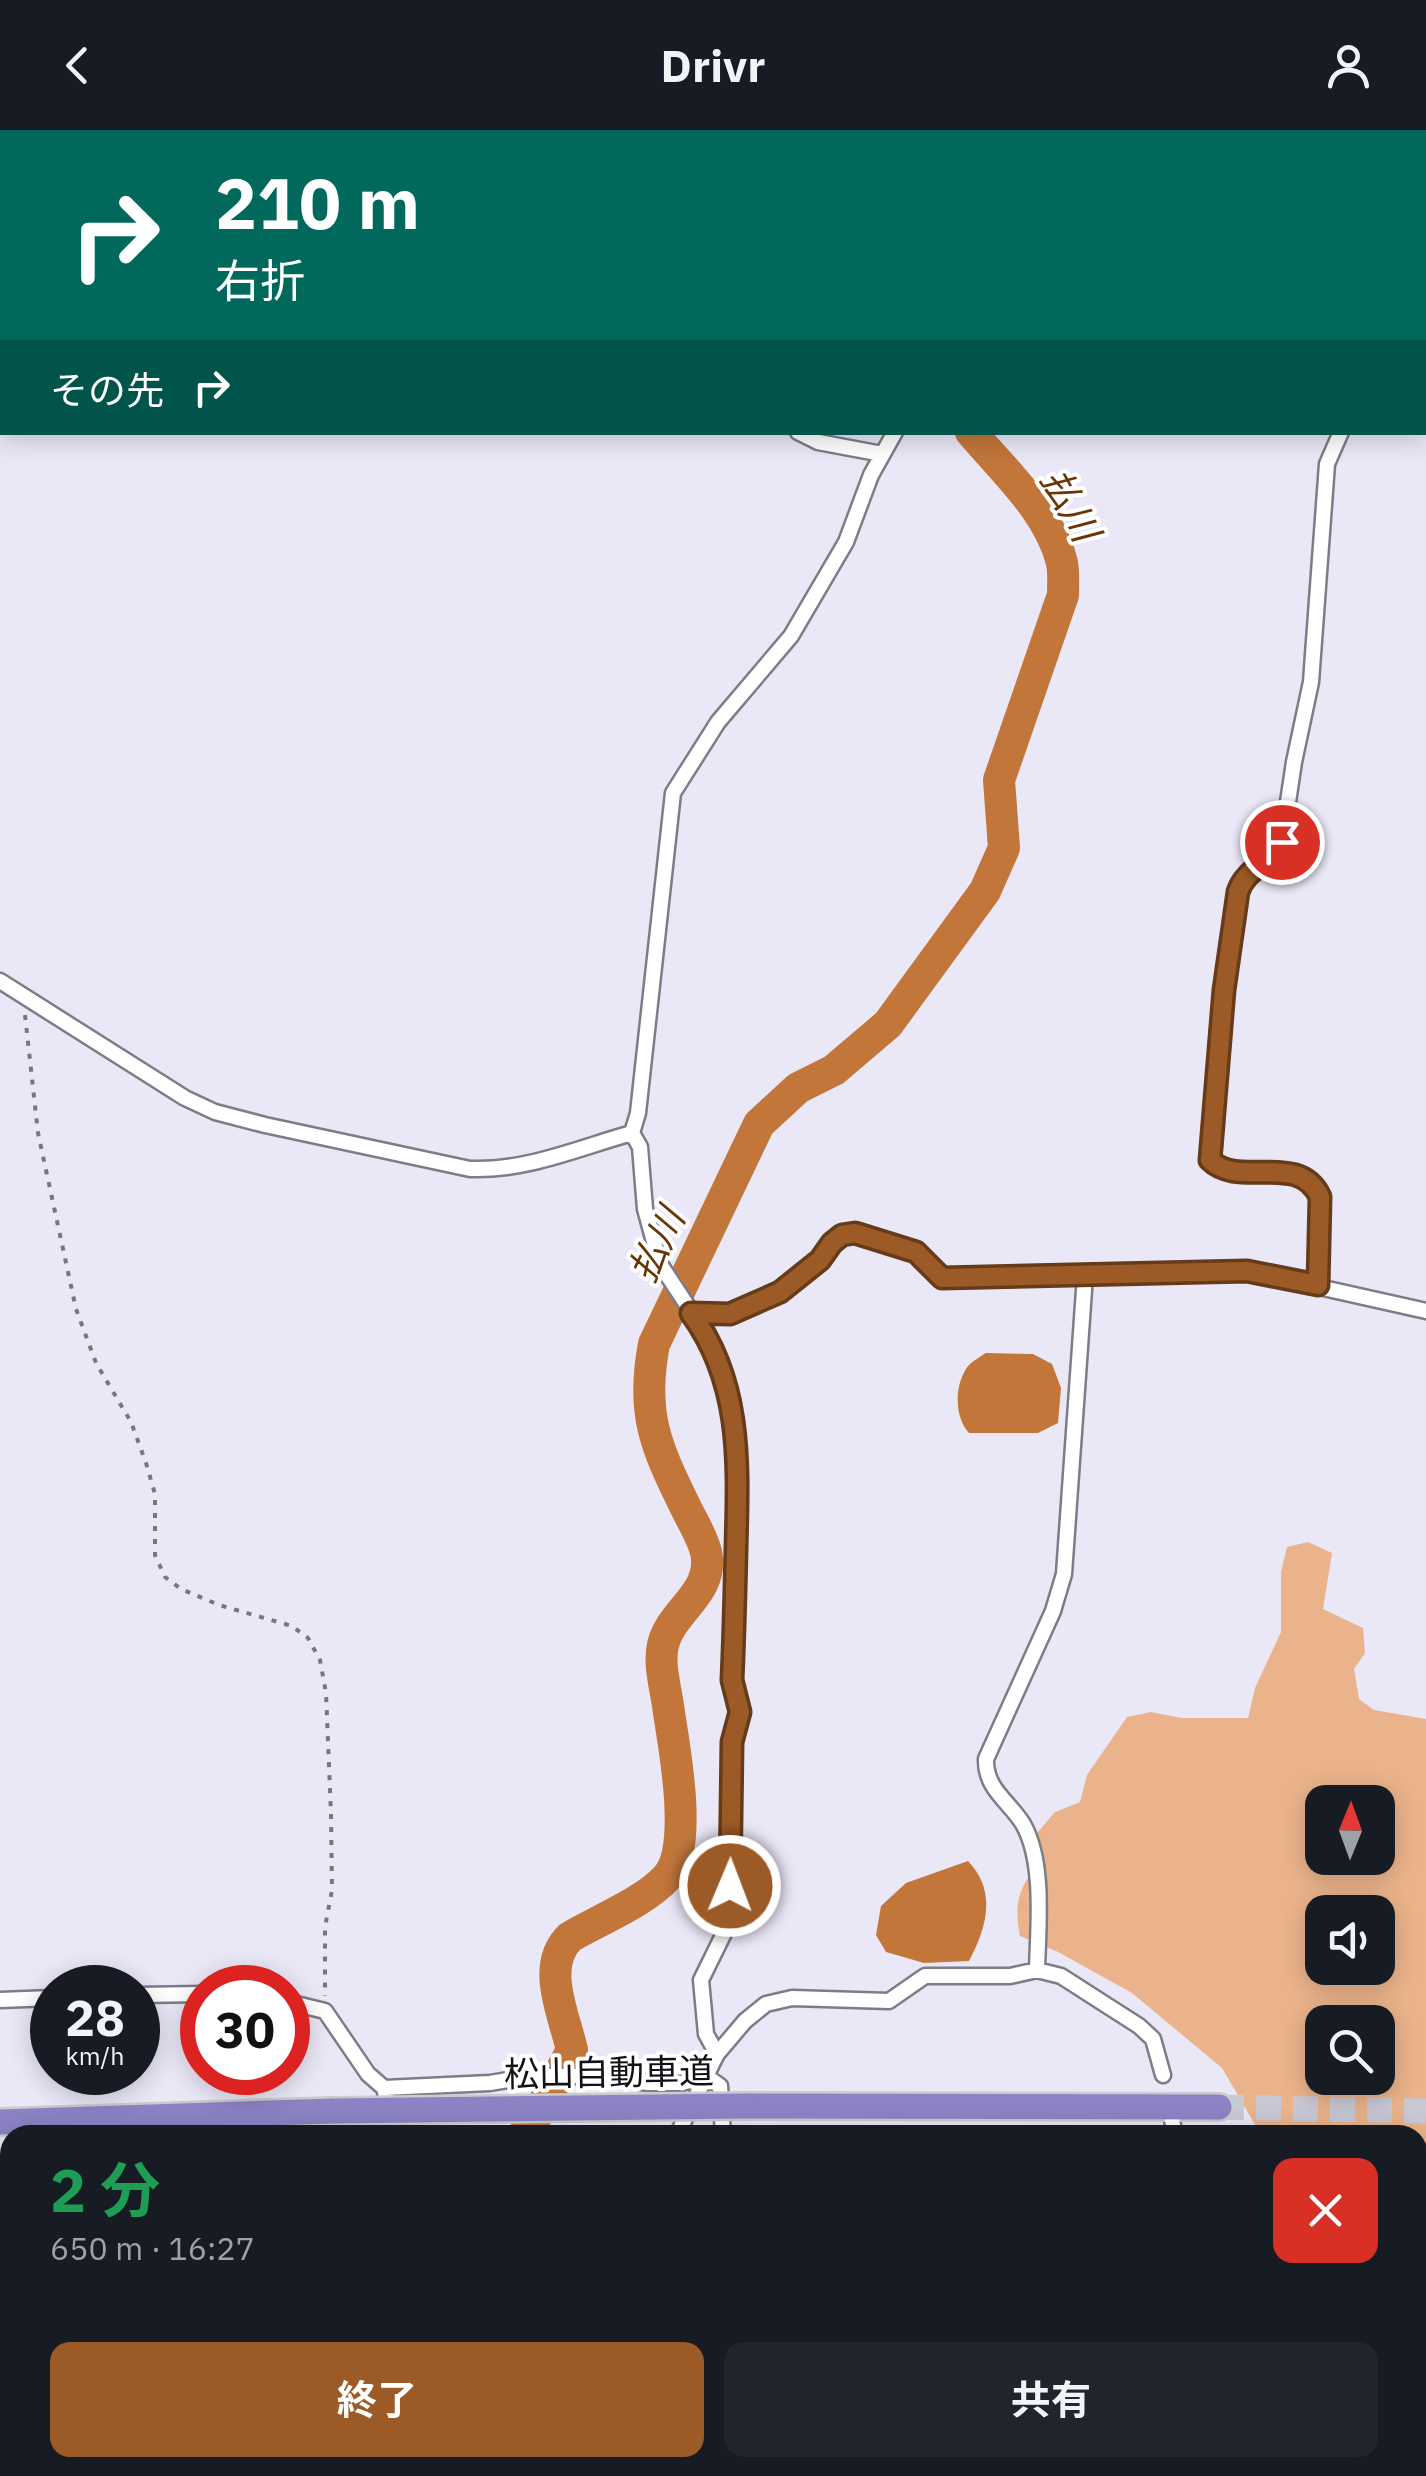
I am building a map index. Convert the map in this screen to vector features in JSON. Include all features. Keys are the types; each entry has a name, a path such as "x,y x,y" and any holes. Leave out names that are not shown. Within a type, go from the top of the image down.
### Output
{"highway":[{"name":"松山自動車道","path":"0,2122 333,2111 744,2106 1219,2107"}],"street":[{"path":"804,435 818,442 882,454"},
{"path":"717,2054 706,2034 701,1980 730,1921 732,1742 740,1712 732,1680 738,1462 732,1400 718,1358 660,1264 645,1208 640,1147 632,1133 638,1113 673,793 718,722 791,636 846,542 893,435"},
{"path":"1318,1285 1320,1197 1316,1188 1299,1176 1219,1168 1210,1160 1209,1150 1238,892 1240,883 1282,842 1311,682 1327,464 1340,435"},
{"path":"0,981 185,1098 216,1112 265,1124 470,1168 498,1170 632,1133"},
{"path":"691,1313 730,1314 780,1292 820,1260 842,1235 855,1233 916,1252 942,1278 1247,1271 1426,1311"},
{"path":"1036,1970 1039,1908 1033,1858 1024,1825 985,1771 986,1759 1053,1611 1064,1574 1085,1276"},
{"path":"681,2125 717,2054 766,2004 792,1998 888,2001 925,1976 1010,1976 1036,1970 1061,1976 1153,2039 1163,2076"},
{"path":"0,2000 30,1999"},
{"path":"310,2007 326,2011 368,2074 384,2088 393,2125"},
{"path":"384,2088 530,2076 602,2076 648,2083 682,2083 706,2076"},
{"path":"706,2076 720,2086 722,2125"}],"path":[{"path":"22,996 38,1133 76,1309 96,1364 132,1422 146,1462 154,1494 155,1555 165,1576 181,1589 219,1606 292,1626 308,1638 320,1660 326,1693 331,1814 332,1890 324,1926 326,2011"}],"shaded area":[{"path":"986,1353 1033,1354 1052,1364 1061,1388 1058,1423 1038,1433 969,1433 959,1411 959,1385 967,1367"},
{"path":"1308,1542 1332,1553 1323,1609 1363,1628 1365,1653 1354,1669 1359,1699 1374,1710 1426,1719 1426,2125 1255,2125 1222,2068 1132,1993 1020,1936 1020,1895 1041,1859 1037,1833 1055,1812 1080,1802 1087,1775 1127,1717 1151,1712 1181,1718 1248,1718 1255,1688 1281,1632 1281,1572 1287,1547"},
{"path":"968,1861 983,1884 986,1897 981,1935 969,1961 924,1963 886,1952 876,1935 881,1906 906,1883"}],"waterway":[{"name":"払川","path":"530,2125 572,2050 555,1976 561,1949 570,1937 658,1886 675,1863 679,1844 678,1774 662,1653 674,1621 698,1590 707,1566 702,1540 665,1464 653,1427 649,1389 654,1344 759,1124 798,1088 834,1070 888,1024 985,891 1004,848 999,780 1063,595 1063,571 1056,544 1037,509 974,435"}],"tunnel":[{"path":"1219,2107 1426,2111"}],"route":[{"path":"730,1886 732,1742 740,1712 732,1680 738,1462 732,1400 718,1358 691,1313 730,1314 780,1292 820,1260 842,1235 855,1233 916,1252 942,1278 1247,1271 1318,1285 1320,1197 1316,1188 1299,1176 1285,1173 1219,1168 1210,1160 1209,1150 1230,937 1240,883 1282,842"}]}
